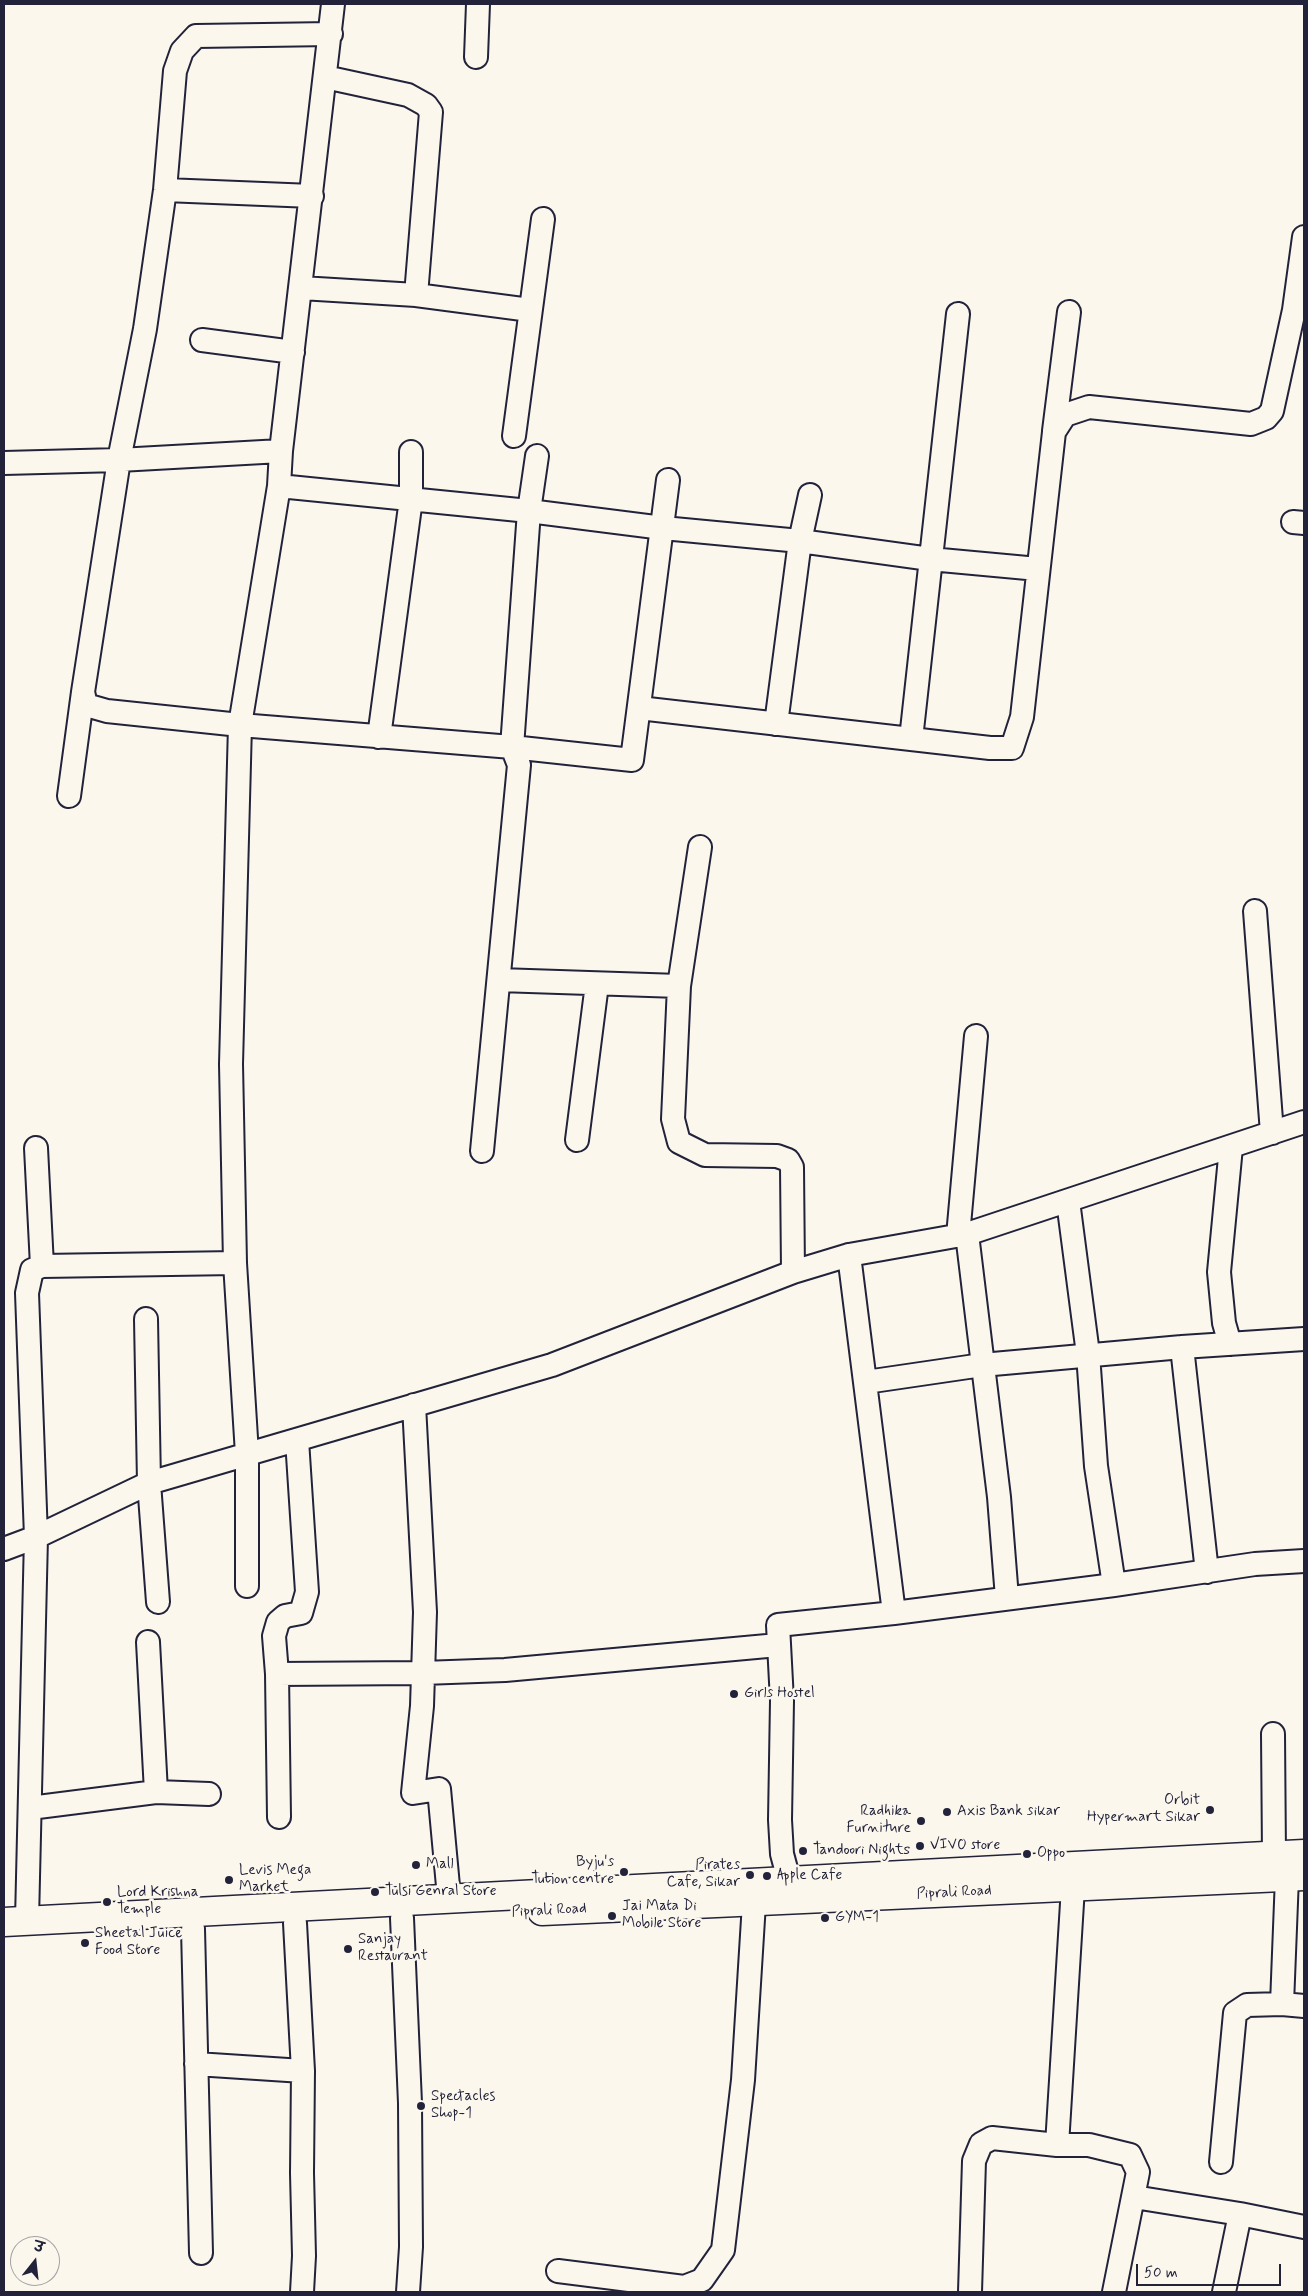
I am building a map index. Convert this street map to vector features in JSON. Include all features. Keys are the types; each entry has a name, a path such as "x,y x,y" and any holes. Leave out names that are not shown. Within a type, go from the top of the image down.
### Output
{"main road":[{"path":"16,1921 789,1880 1289,1869 1304,1854"},
{"name":"Piprali Road","path":"4,1940 295,1923 754,1903 1073,1886 1289,1869"}],"street":[{"path":"247,1586 247,1454 234,1263 231,1064 240,726 279,486 281,450 333,4"},
{"path":"476,56 478,4"},
{"path":"69,796 119,460 145,329 164,190 175,71 182,51 196,36 331,34"},
{"path":"325,77 408,95 426,104 431,112 416,295"},
{"path":"164,190 312,196"},
{"path":"514,436 543,219"},
{"path":"1054,432 1065,415 1089,407 1251,424 1266,418 1272,411 1294,310 1304,241"},
{"path":"301,288 416,295 530,310"},
{"path":"639,708 990,748 1012,748 1022,718 1069,312"},
{"path":"912,739 958,314"},
{"path":"202,340 293,352"},
{"path":"4,463 119,460 281,450"},
{"path":"379,737 411,499 411,452"},
{"path":"482,1151 519,766 512,747 529,511 537,456"},
{"path":"83,692 86,704 107,711 240,726 512,747 632,760 668,480"},
{"path":"279,486 529,511 662,528 800,541 930,559 1038,569"},
{"path":"776,724 800,541 810,495"},
{"path":"700,846 679,986 673,1119 679,1142 705,1155 777,1156 788,1160 792,1167 793,1272"},
{"path":"1255,911 1272,1133"},
{"path":"498,980 679,986"},
{"path":"577,1140 597,984"},
{"path":"976,1036 963,1235 999,1497 1006,1598"},
{"path":"4,1549 36,1537 149,1482 552,1365 793,1272 849,1255 963,1235 1304,1122"},
{"path":"1230,1344 1224,1323 1219,1272 1231,1147"},
{"path":"36,1148 42,1266"},
{"path":"1068,1201 1088,1354 1096,1466 1114,1585"},
{"path":"849,1255 866,1382 880,1516 894,1613"},
{"path":"16,1921 30,1808 36,1537 27,1292 32,1270 42,1266 234,1263"},
{"path":"146,1319 149,1482 158,1602"},
{"path":"866,1382 982,1365 1088,1354 1304,1339"},
{"path":"1182,1347 1207,1572"},
{"path":"414,1405 425,1612 422,1706 414,1793 439,1789 449,1897"},
{"path":"279,1817 277,1674 274,1636 278,1622 285,1616 301,1613 306,1592 297,1440"},
{"path":"789,1880 782,1854 780,1820 782,1701 778,1625 894,1613 1114,1585 1255,1564 1304,1561"},
{"path":"148,1642 156,1792"},
{"path":"277,1674 423,1673 505,1670 778,1646"},
{"path":"1273,1734 1289,1869 1282,2004"},
{"path":"30,1808 156,1792 209,1794"},
{"path":"1057,2145 1073,1886"},
{"path":"558,2271 684,2287 702,2280 723,2250 743,2080 754,1903"},
{"path":"402,1918 410,2103 410,2247 408,2292"},
{"path":"295,1923 303,2071 304,2256 302,2292"},
{"path":"193,1929 201,2253"},
{"path":"1222,2162 1235,2013 1248,2005 1282,2004 1304,2006"},
{"path":"196,2064 303,2071"},
{"path":"970,2292 974,2161 981,2144 992,2138 1057,2145 1089,2145 1130,2155 1138,2172 1114,2292"},
{"path":"1134,2197 1240,2214 1304,2227"},
{"path":"1224,2292 1240,2214"}],"place":[{"name":"Girls Hostel","path":"734,1694"},
{"name":"Orbit Hypermart Sikar","path":"1210,1810"},
{"name":"Axis Bank sikar","path":"947,1812"},
{"name":"Radhika Furniture","path":"921,1821"},
{"name":"VIVO store","path":"920,1846"},
{"name":"Tandoori Nights","path":"803,1851"},
{"name":"Oppo","path":"1027,1854"},
{"name":"Mall","path":"416,1865"},
{"name":"Byju's Tution centre","path":"624,1872"},
{"name":"Pirates Cafe, Sikar","path":"750,1875"},
{"name":"Apple Cafe","path":"767,1876"},
{"name":"Levis Mega Market","path":"229,1880"},
{"name":"Tulsi Genral Store","path":"375,1892"},
{"name":"Lord Krishna Temple","path":"107,1902"},
{"name":"Jai Mata Di Mobile Store","path":"612,1916"},
{"name":"GYM-1","path":"825,1918"},
{"name":"Sheetal Juice Food Store","path":"85,1943"},
{"name":"Sanjay Restaurant","path":"348,1949"},
{"name":"Spectacles Shop-1","path":"421,2106"}]}
